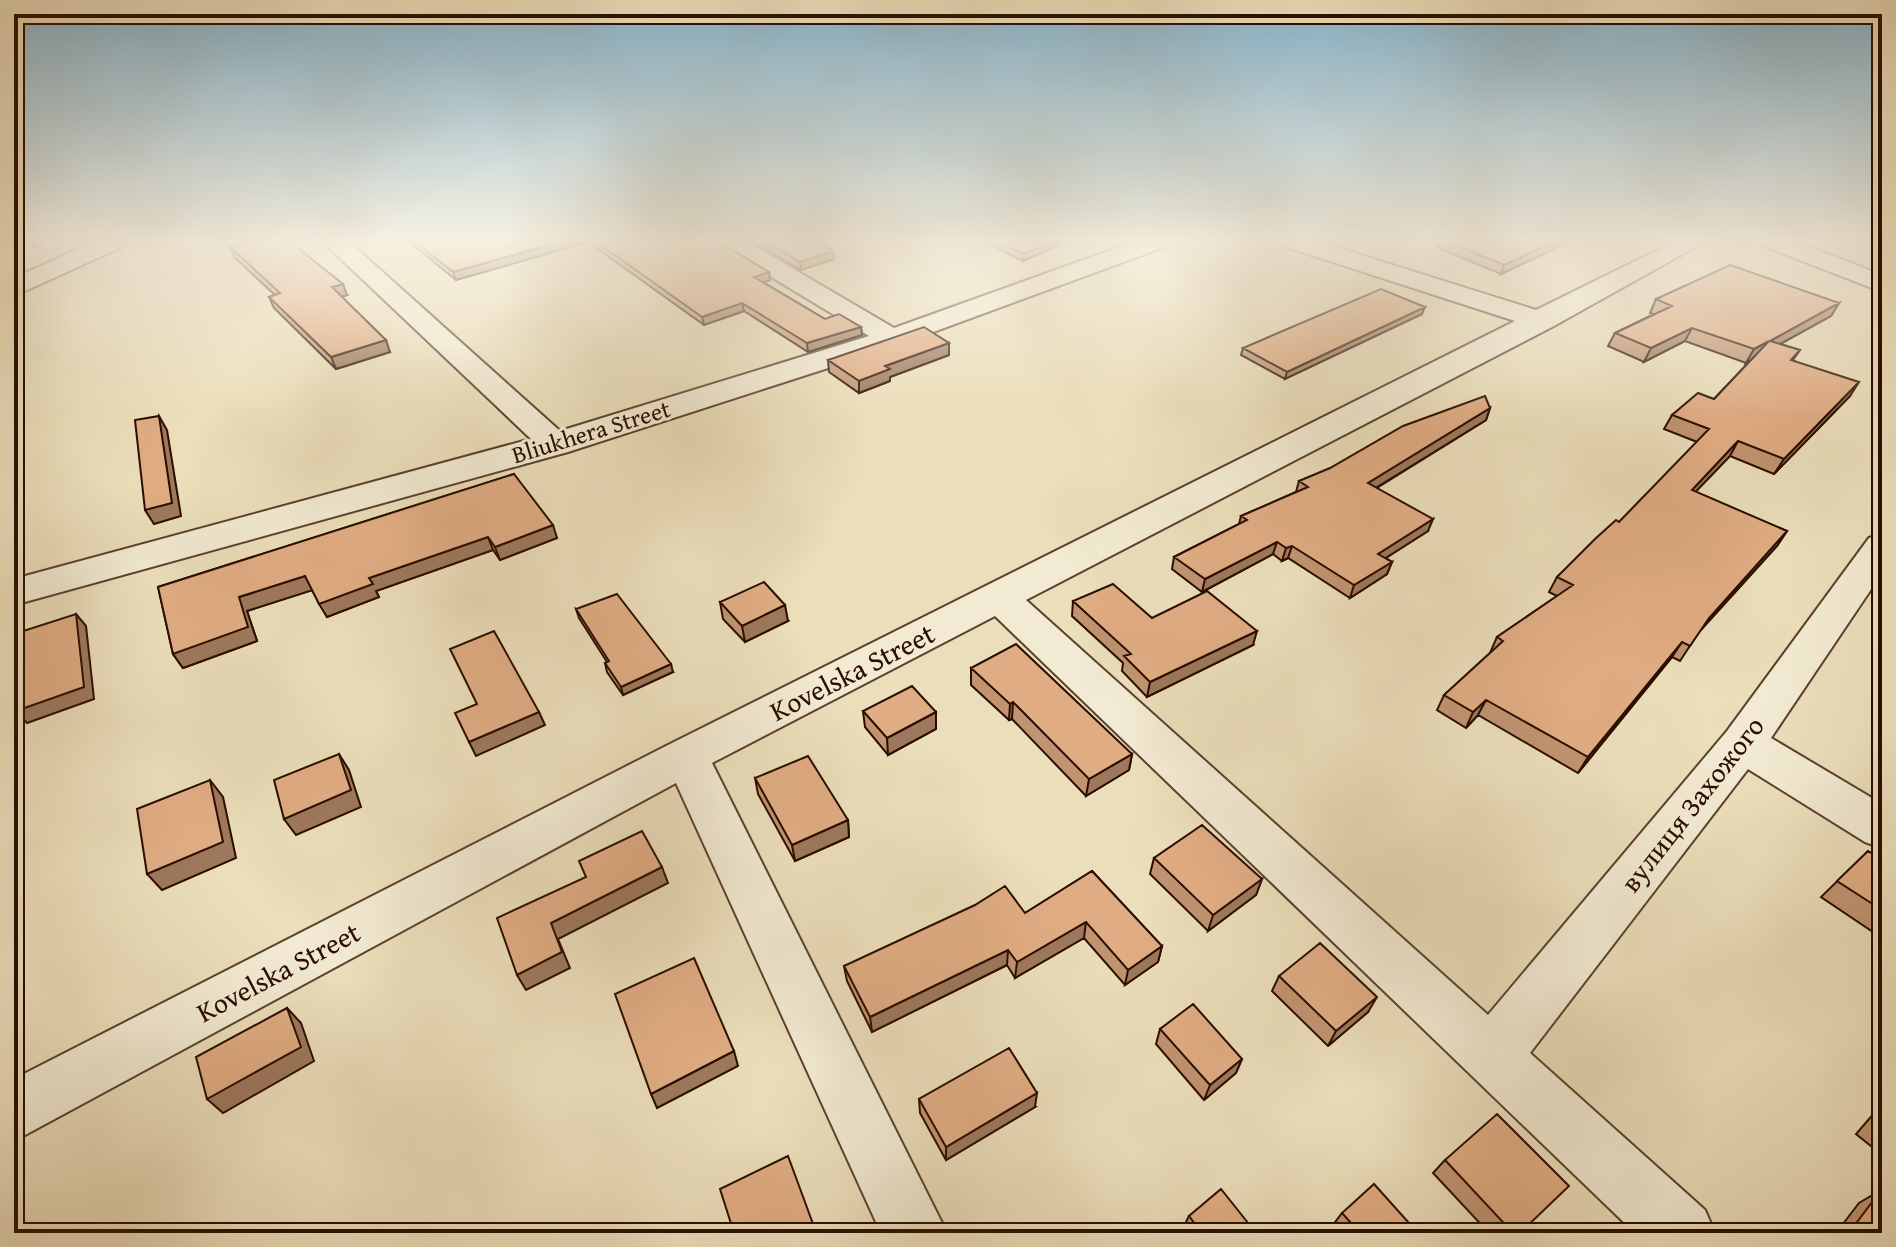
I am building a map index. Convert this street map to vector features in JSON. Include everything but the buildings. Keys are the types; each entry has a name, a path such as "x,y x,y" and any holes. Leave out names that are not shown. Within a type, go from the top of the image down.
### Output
{"street":[{"path":"397,299 556,445"},
{"path":"826,299 891,338"},
{"name":"Bliukhera Street","path":"14,592 556,445 891,338 998,299"},
{"path":"1474,299 1542,321"},
{"name":"Kovelska Street","path":"14,1111 686,756 1583,299"},
{"name":"вулиця Захожого","path":"1492,1055 1743,743 1882,546"},
{"path":"999,597 1682,1233"},
{"path":"1743,743 1882,828"},
{"path":"686,756 914,1233"}]}
